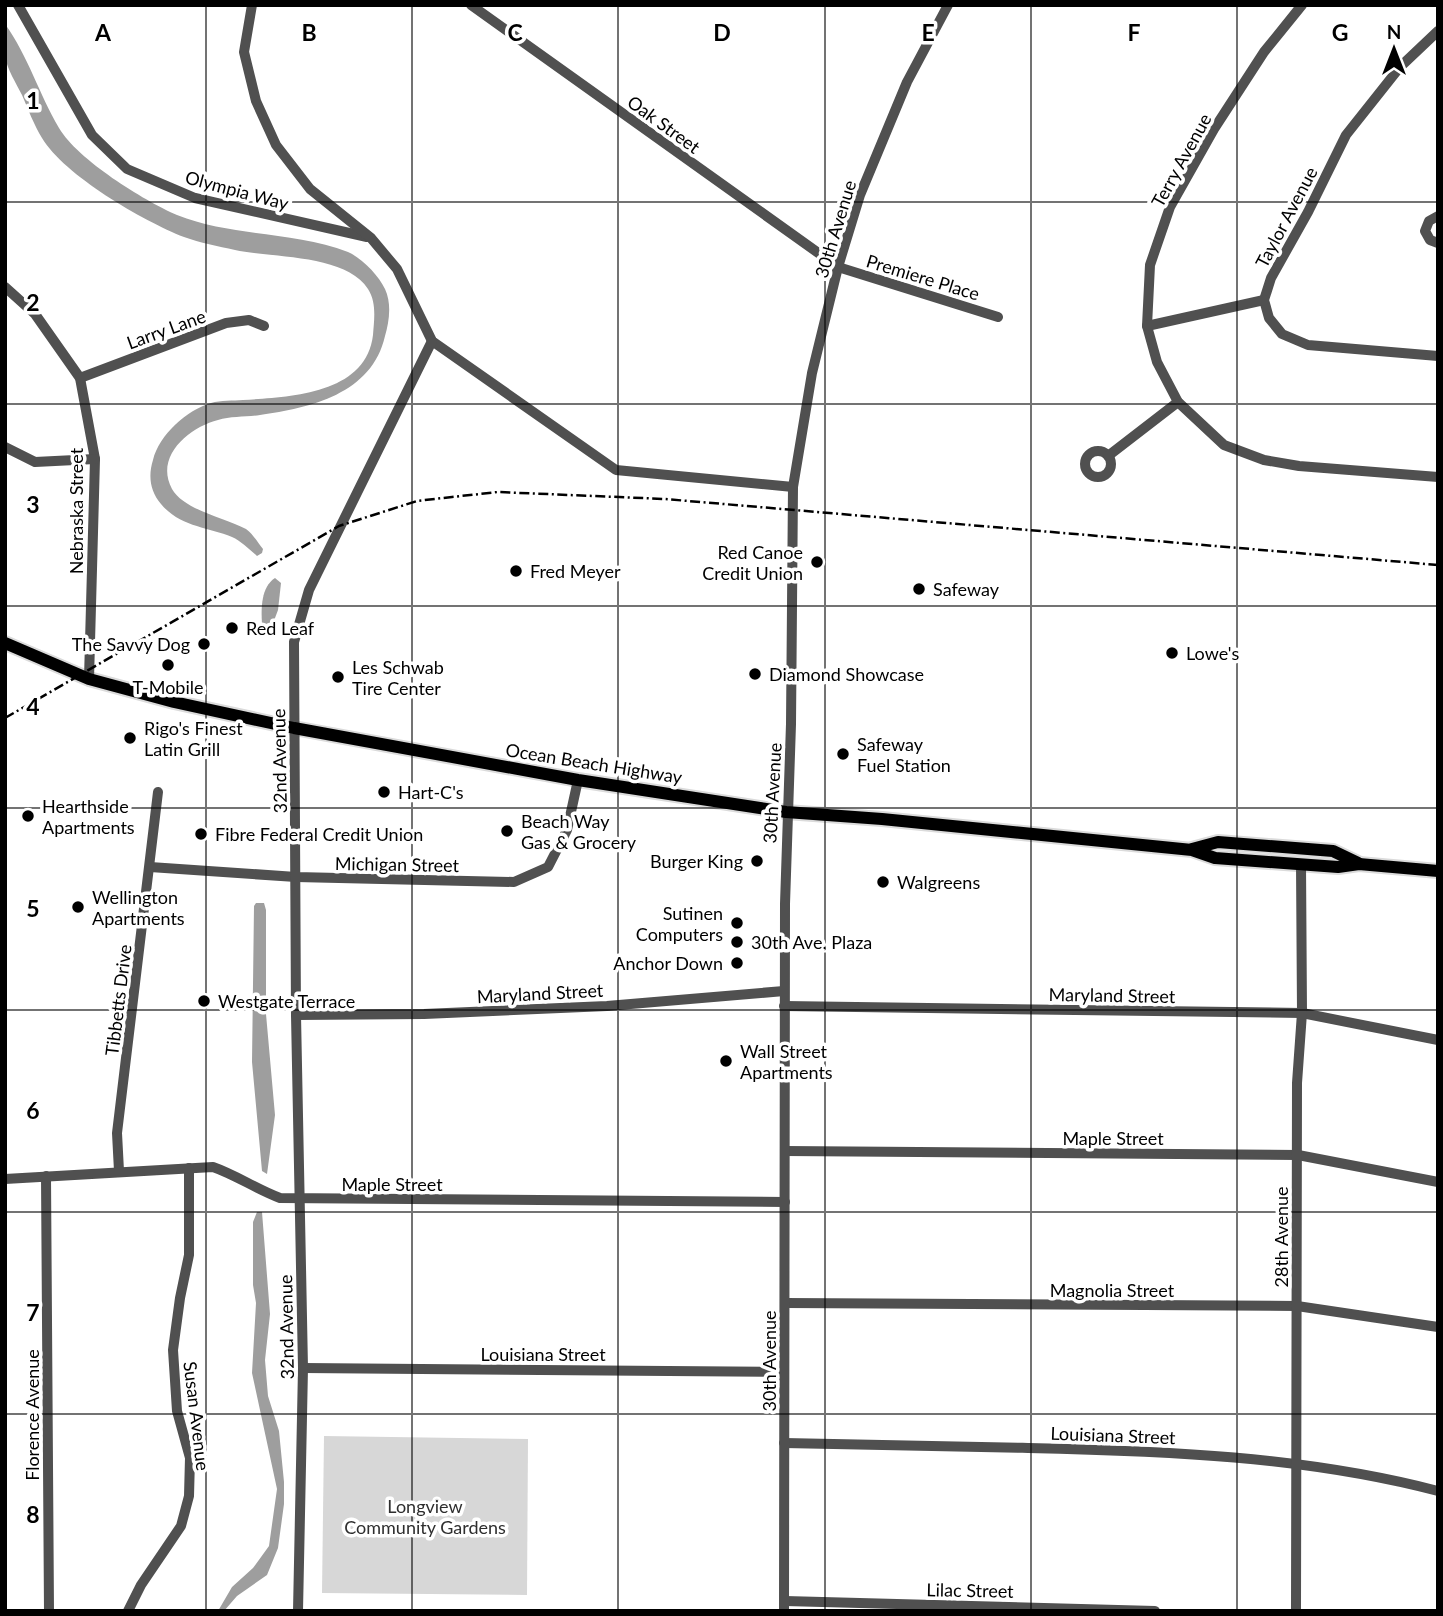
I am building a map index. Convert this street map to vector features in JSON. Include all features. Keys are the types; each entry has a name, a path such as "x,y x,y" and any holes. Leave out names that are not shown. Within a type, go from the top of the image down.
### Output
{"main road":[{"name":"Ocean Beach Highway","path":"5,643 89,679 174,702 294,728 578,780 786,812 1192,849 1215,858 1338,867 1359,864 1438,871"},
{"name":"Ocean Beach Highway","path":"1192,849 1218,842 1333,851 1359,864"}],"street":[{"name":"Olympia Way","path":"18,5 92,135 127,169 195,198 371,238"},
{"path":"252,5 244,52 256,101 276,145 310,189 371,238 397,270 432,341 616,470 793,487"},
{"name":"Oak Street","path":"471,5 838,267"},
{"name":"30th Avenue","path":"784,1606 784,991 786,812 791,724 793,487 812,373 838,267 860,195 907,82 948,5"},
{"name":"Terry Avenue","path":"1302,5 1264,52 1214,129 1170,206 1150,265 1147,326 1157,362 1178,402 1224,445 1264,460 1299,466 1438,477"},
{"name":"Taylor Avenue","path":"1264,300 1270,278 1308,212 1346,135 1400,67 1438,31"},
{"path":"1438,216 1429,221 1425,231 1430,240 1438,243"},
{"name":"Premiere Place","path":"838,267 998,317"},
{"name":"Nebraska Street","path":"5,287 36,314 80,377 95,459 89,679"},
{"path":"1147,326 1264,300 1269,318 1282,334 1308,345 1438,356"},
{"name":"Larry Lane","path":"80,377 226,323 249,320 264,326"},
{"name":"32nd Avenue","path":"298,1611 303,1368 296,1015 294,642 309,590 432,341"},
{"path":"1108,456 1178,402"},
{"path":"5,447 35,462 95,459"},
{"name":"Michigan Street","path":"150,867 296,877 514,882 548,867 567,830 578,780"},
{"name":"Tibbetts Drive","path":"119,1171 117,1133 158,792"},
{"name":"28th Avenue","path":"1296,1611 1297,1083 1302,1013 1301,864"},
{"name":"Maryland Street","path":"296,1015 424,1014 607,1006 784,991"},
{"name":"Maryland Street","path":"784,1006 1302,1013 1438,1040"},
{"name":"Maple Street","path":"785,1151 1298,1155 1438,1182"},
{"name":"Maple Street","path":"5,1179 213,1167 280,1198 785,1202"},
{"name":"Susan Avenue","path":"128,1611 141,1585 181,1526 189,1496 190,1458 177,1411 173,1350 189,1255 189,1168"},
{"name":"Florence Avenue","path":"46,1176 49,1611"},
{"name":"Magnolia Street","path":"785,1303 1297,1306 1438,1327"},
{"name":"Louisiana Street","path":"303,1368 783,1371"},
{"name":"Louisiana Street","path":"785,1443 1155,1451 1297,1464 1399,1481 1438,1491"},
{"name":"Lilac Street","path":"784,1606 1155,1611"}],"green space":[{"name":"Longview Community Gardens","path":"324,1436 528,1439 527,1595 322,1593"}],"shaded area":[{"path":"5,24 59,128 81,153 112,178 163,208 198,222 306,240 348,252 370,268 385,289 389,319 385,336 378,356 367,372 353,385 336,395 299,408 228,418 207,424 186,436 171,455 168,477 172,489 195,508 246,529 263,549 257,556 235,539 185,522 161,504 154,494 150,478 156,451 175,425 202,406 219,401 302,394 341,381 356,370 367,355 373,335 374,312 371,294 357,278 326,263 250,253 184,237 127,208 86,181 53,152 36,128 6,61"},
{"path":"275,578 281,583 278,610 272,626 267,628 262,624 263,598 270,582"},
{"path":"256,903 264,903 266,910 266,1014 275,1115 267,1174 262,1171 252,1062"},
{"path":"257,1212 262,1212 270,1314 265,1360 268,1396 279,1431 284,1504 278,1548 267,1575 237,1596 224,1611 218,1611 232,1587 253,1568 269,1546 277,1489 252,1373 256,1303 253,1285 253,1222"}],"railway":[{"path":"5,718 339,526 417,501 498,492 665,499 1438,565"}],"place":[{"name":"Red Canoe Credit Union","path":"817,562"},
{"name":"Fred Meyer","path":"516,571"},
{"name":"Safeway","path":"919,589"},
{"name":"Red Leaf","path":"232,628"},
{"name":"The Savvy Dog","path":"204,644"},
{"name":"Lowe's","path":"1172,653"},
{"name":"T-Mobile","path":"168,665"},
{"name":"Diamond Showcase","path":"755,674"},
{"name":"Les Schwab Tire Center","path":"338,677"},
{"name":"Rigo's Finest Latin Grill","path":"130,738"},
{"name":"Safeway Fuel Station","path":"843,754"},
{"name":"Hart-C's","path":"384,792"},
{"name":"Hearthside Apartments","path":"28,816"},
{"name":"Beach Way Gas & Grocery","path":"507,831"},
{"name":"Fibre Federal Credit Union","path":"201,834"},
{"name":"Burger King","path":"757,861"},
{"name":"Walgreens","path":"883,882"},
{"name":"Wellington Apartments","path":"78,907"},
{"name":"Sutinen Computers","path":"737,923"},
{"name":"30th Ave. Plaza","path":"737,942"},
{"name":"Anchor Down","path":"737,963"},
{"name":"Westgate Terrace","path":"204,1001"},
{"name":"Wall Street Apartments","path":"726,1061"}]}
